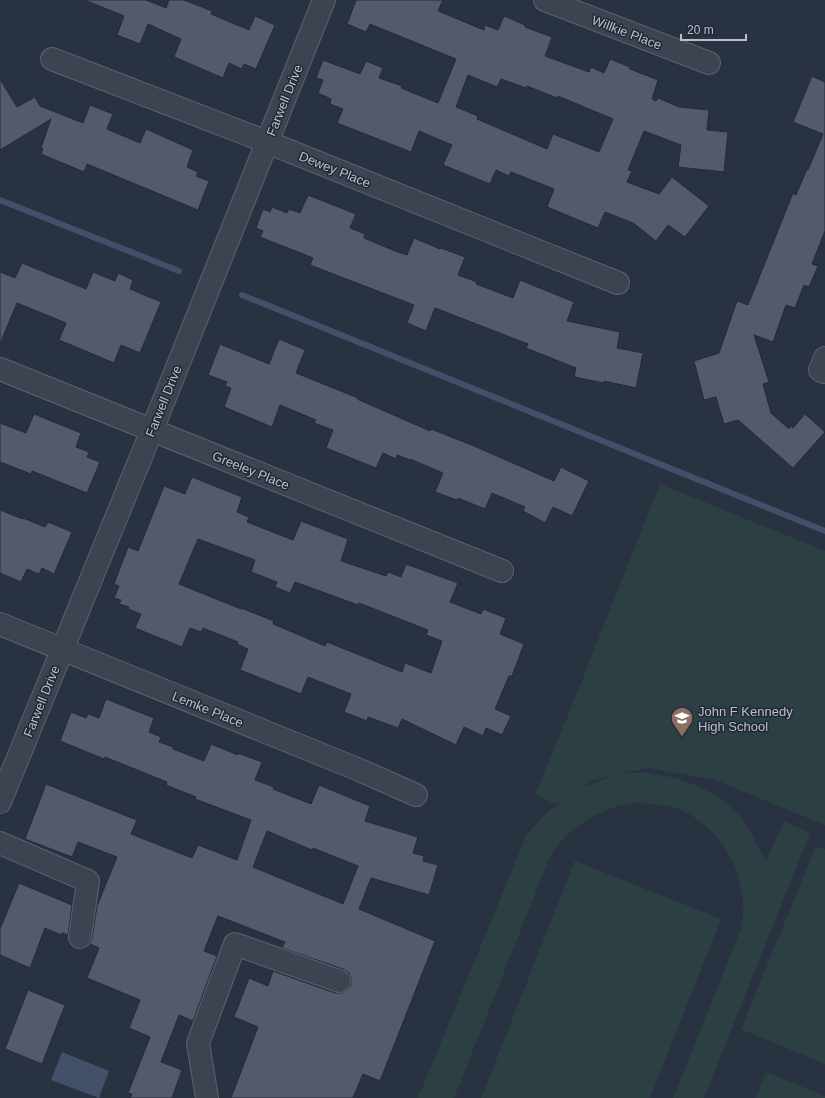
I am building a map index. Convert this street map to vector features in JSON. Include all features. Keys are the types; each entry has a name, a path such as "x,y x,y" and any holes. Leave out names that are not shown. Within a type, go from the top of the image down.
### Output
{"street":[{"name":"Farwell Drive","path":"0,802 152,430 324,0"},
{"name":"Willkie Place","path":"545,0 709,63"},
{"name":"Dewey Place","path":"52,58 267,142 618,283"},
{"name":"Greeley Place","path":"0,369 502,571"},
{"name":"Lemke Place","path":"0,624 362,771 416,795"},
{"path":"0,843 88,881 80,937"},
{"path":"207,1098 198,1043 235,944 339,982"}],"green space":[{"path":"660,484 825,551 825,825 715,780 647,768 611,776 630,773 660,775 675,778 705,790 731,807 741,818 766,861 784,821 810,833 704,1098 673,1098 742,926 743,910 740,881 728,853 720,841 698,820 672,806 636,803 625,804 609,809 585,821 565,837 551,854 454,1098 418,1098 527,834 549,811 564,800 555,804 535,794 567,718","holes":["611,776 586,787 581,788 593,780"]},
{"path":"816,846 825,850 825,1064 741,1029"},
{"path":"575,861 721,919 650,1098 481,1098"},
{"path":"766,1072 825,1096 825,1098 756,1098"}],"water":[{"path":"62,1052 109,1071 99,1098 51,1080"}],"building":[{"path":"87,0 146,0 166,8 169,0 184,0 212,11 211,14 249,30 255,16 275,25 256,69 244,64 242,69 229,63 223,78 174,57 181,39 148,24 140,44 117,35 124,16"},
{"path":"356,0 443,0 438,11 484,30 485,25 498,30 504,16 525,25 525,27 552,37 545,56 589,72 591,67 604,73 610,59 658,80 652,99 656,101 658,98 679,107 709,110 707,130 728,132 724,172 678,167 681,145 644,131 628,170 632,171 627,182 659,194 672,177 709,206 685,237 668,225 656,241 633,223 605,212 598,228 547,207 554,189 511,172 509,176 496,170 490,184 443,165 452,145 419,131 411,152 337,123 343,109 330,104 331,99 318,93 323,80 316,78 323,60 360,74 366,61 383,68 379,78 402,86 401,88 438,103 456,59 370,24 366,32 347,24","holes":["468,75 497,87 501,79 526,88 527,86 557,98 558,96 613,119 599,152 553,134 547,149 477,119 478,116 456,107"]},
{"path":"812,76 825,82 825,231 812,264 818,266 809,287 804,285 795,308 786,305 773,342 754,335 769,382 763,384 771,413 789,429 791,426 793,428 805,414 825,432 793,468 738,420 724,424 716,397 704,400 694,361 719,353 737,301 748,305 793,193 796,195 823,134 793,122"},
{"path":"0,79 17,107 35,97 40,106 83,123 90,105 113,114 107,129 140,143 146,129 193,150 187,167 198,172 196,176 209,181 198,210 87,164 84,172 41,154 43,149 41,148 51,119 0,150"},
{"path":"308,195 356,214 350,228 365,234 364,238 395,251 407,255 414,238 440,249 441,248 465,257 458,275 477,282 476,284 513,298 520,280 574,302 567,321 620,332 617,348 643,353 636,388 604,381 604,383 574,377 576,368 526,348 528,344 435,308 426,331 407,323 414,305 310,265 313,258 260,237 263,231 256,228 263,209 270,212 272,207 287,213 289,209 300,213"},
{"path":"22,263 86,289 93,272 115,281 118,273 133,280 130,289 161,302 140,353 121,345 114,363 59,340 66,323 17,303 0,344 0,272 15,278"},
{"path":"279,339 305,350 296,373 358,398 357,399 430,431 431,429 474,446 554,481 561,467 589,481 572,516 553,507 545,523 523,511 525,507 492,493 485,509 458,498 457,500 435,492 443,473 410,459 397,455 396,459 383,453 376,468 326,448 333,430 314,423 316,420 280,405 272,427 224,407 231,388 225,386 227,382 208,375 220,344 269,364"},
{"path":"34,414 81,433 76,447 89,452 87,457 100,462 87,493 32,471 31,474 0,462 0,423 26,433"},
{"path":"192,477 242,497 237,512 249,517 247,522 293,540 301,521 348,539 341,561 386,576 388,572 401,577 406,564 458,583 450,602 481,614 483,609 506,618 500,634 524,644 512,676 509,676 495,709 511,716 502,735 486,728 483,736 464,727 456,745 402,719 398,728 368,717 367,721 344,712 351,694 308,677 301,694 240,670 248,649 237,644 238,642 203,628 201,632 190,628 182,647 135,628 141,614 128,609 129,607 119,604 121,600 114,598 119,586 114,584 128,547 138,551 164,486 185,494","holes":["198,539 255,560 251,572 277,582 275,587 290,593 295,582 358,605 359,603 428,630 426,635 442,641 431,673 405,663 402,672 327,642 325,646 273,624 274,621 179,584"]},
{"path":"0,510 45,527 48,522 72,532 54,574 42,568 39,574 27,569 21,582 0,573"},
{"path":"106,699 154,718 149,732 161,737 159,742 173,747 173,749 204,761 211,744 238,755 238,753 262,762 255,780 274,787 273,789 311,804 319,785 370,806 365,821 418,837 413,853 424,856 423,861 438,865 429,895 371,878 359,909 435,941 380,1081 363,1074 353,1098 231,1098 258,1027 234,1017 249,978 268,986 273,971 335,993 341,993 347,990 351,985 351,979 349,973 343,969 282,948 285,942 218,916 204,951 217,956 193,1021 179,1015 161,1062 182,1070 172,1098 130,1098 132,1094 128,1093 150,1037 129,1028 140,1000 87,978 99,948 90,944 97,906 117,857 78,842 72,857 25,839 46,784 137,820 131,834 192,858 198,845 237,860 251,820 195,799 196,797 166,785 167,782 60,741 71,712 86,718 88,714 99,718","holes":["267,831 312,850 313,848 358,866 343,904 253,867"]},
{"path":"19,883 72,905 68,935 62,933 61,935 45,928 30,968 0,955 0,929"},
{"path":"28,990 65,1005 42,1064 5,1049"}],"waterway":[{"path":"0,200 179,271"},
{"path":"242,295 825,531"}],"place":[{"name":"John F Kennedy High School","path":"682,738"}]}
